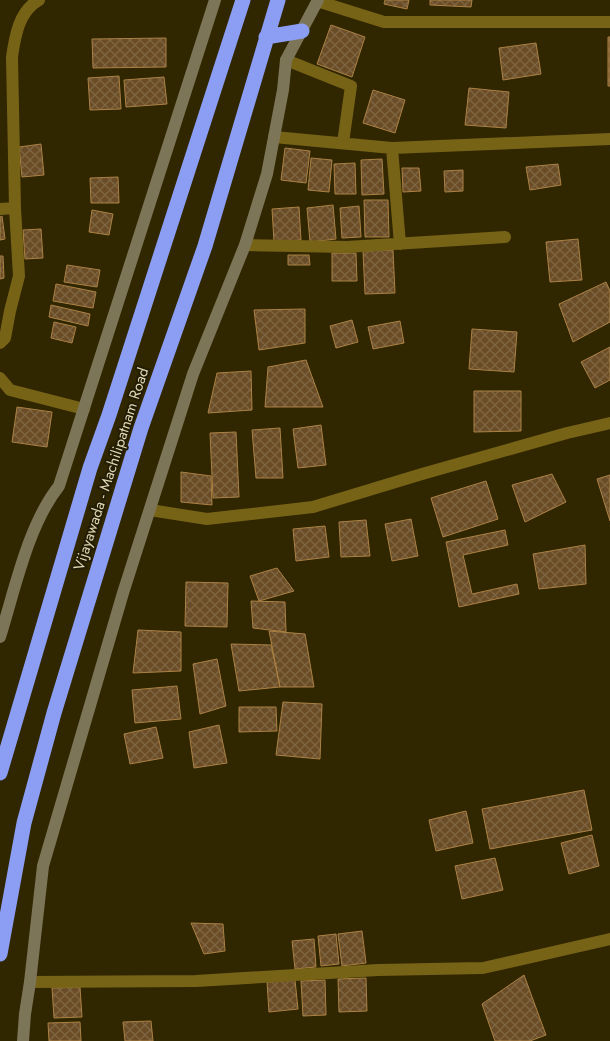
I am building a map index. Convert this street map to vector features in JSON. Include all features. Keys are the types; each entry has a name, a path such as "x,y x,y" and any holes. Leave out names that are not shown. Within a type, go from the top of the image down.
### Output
{"highway":[{"name":"Vijayawada - Machilipatnam Road","path":"0,773 90,468 109,416 243,0"},
{"name":"Vijayawada - Machilipatnam Road","path":"0,954 24,824 54,713 141,428 205,246 278,0"},
{"path":"266,37 302,31"}],"street":[{"path":"0,343 5,338 19,276 6,84 15,32 30,5 39,0"},
{"path":"0,637 32,532 48,499 59,486 215,0"},
{"path":"23,1041 43,866 123,593 193,374 246,245 267,174 286,60 318,1 384,22 610,22"},
{"path":"286,60 351,86 343,144"},
{"path":"274,137 392,148 610,139"},
{"path":"392,148 400,244"},
{"path":"0,208 15,208"},
{"path":"246,245 347,247 506,237"},
{"path":"0,378 10,390 84,409"},
{"path":"150,510 207,519 313,507 422,474 567,433 610,423"},
{"path":"30,982 196,981 378,970 483,968 610,939"}],"building":[{"path":"385,0 409,0 407,9 384,4"},
{"path":"430,0 472,0 471,7 430,5"},
{"path":"331,25 365,37 352,77 317,64"},
{"path":"608,37 610,37 610,86 608,86"},
{"path":"166,38 166,67 93,68 92,39"},
{"path":"536,43 541,74 503,80 499,48"},
{"path":"119,76 121,109 90,110 88,78"},
{"path":"164,77 167,104 126,107 124,80"},
{"path":"469,88 509,92 506,128 465,125"},
{"path":"373,90 405,100 395,133 363,123"},
{"path":"41,144 44,175 22,177 19,147"},
{"path":"285,148 310,151 306,183 281,180"},
{"path":"311,158 332,160 329,192 308,190"},
{"path":"382,159 384,194 362,195 361,160"},
{"path":"355,163 356,194 335,194 334,164"},
{"path":"558,164 561,185 530,190 526,167"},
{"path":"402,168 419,168 421,191 403,192"},
{"path":"463,170 463,191 445,192 444,171"},
{"path":"118,177 119,203 91,203 90,178"},
{"path":"364,200 388,200 389,237 365,237"},
{"path":"333,205 336,239 310,242 307,208"},
{"path":"359,206 361,237 342,238 340,208"},
{"path":"299,207 301,240 274,242 272,209"},
{"path":"92,210 113,214 109,235 89,232"},
{"path":"2,216 5,239 0,240 0,217"},
{"path":"41,229 43,258 25,259 23,230"},
{"path":"578,239 582,280 550,282 546,242"},
{"path":"393,250 395,293 365,294 363,251"},
{"path":"332,253 356,253 357,281 332,281"},
{"path":"288,255 309,255 310,265 288,265"},
{"path":"0,256 3,256 4,278 0,279"},
{"path":"67,265 100,270 97,287 64,282"},
{"path":"606,282 610,291 610,322 573,342 559,304"},
{"path":"56,284 96,292 93,308 53,301"},
{"path":"51,305 90,314 88,326 49,317"},
{"path":"305,309 305,343 259,350 254,310"},
{"path":"352,320 358,342 336,348 330,326"},
{"path":"400,321 404,343 373,349 368,327"},
{"path":"54,322 76,327 72,343 51,338"},
{"path":"472,329 517,332 514,372 469,369"},
{"path":"610,347 610,380 595,388 581,362"},
{"path":"306,360 323,407 265,407 268,367"},
{"path":"251,371 252,410 208,413 217,373"},
{"path":"474,391 521,391 521,431 474,432"},
{"path":"17,407 52,412 47,447 12,442"},
{"path":"321,425 326,465 298,468 293,429"},
{"path":"280,428 283,478 256,478 252,430"},
{"path":"236,432 239,497 213,498 210,433"},
{"path":"181,472 211,476 212,505 181,502"},
{"path":"552,474 566,502 525,522 512,485"},
{"path":"610,475 610,521 597,479"},
{"path":"486,481 498,519 443,537 431,498"},
{"path":"411,519 418,556 392,561 385,524"},
{"path":"366,520 370,556 341,557 339,522"},
{"path":"325,526 329,557 296,561 293,529"},
{"path":"505,530 508,545 463,555 472,594 517,584 519,594 459,607 446,542"},
{"path":"585,545 586,584 539,589 533,554"},
{"path":"277,568 294,591 259,601 250,576"},
{"path":"186,582 228,583 227,627 185,626"},
{"path":"251,601 285,602 286,632 253,628"},
{"path":"138,630 181,632 181,671 133,673"},
{"path":"269,631 305,634 314,687 280,687"},
{"path":"231,644 271,645 280,687 239,691"},
{"path":"217,659 226,706 200,714 193,664"},
{"path":"177,686 181,719 135,723 132,690"},
{"path":"283,702 322,704 320,759 276,755"},
{"path":"239,707 276,707 277,731 239,732"},
{"path":"219,725 227,763 194,768 189,732"},
{"path":"156,727 163,758 130,764 124,734"},
{"path":"584,790 592,830 490,849 482,809"},
{"path":"466,811 473,843 436,851 429,820"},
{"path":"592,835 599,866 569,874 561,843"},
{"path":"495,858 503,890 462,899 455,866"},
{"path":"191,923 223,924 225,951 204,954"},
{"path":"362,931 366,963 342,966 338,934"},
{"path":"336,934 339,964 321,966 318,936"},
{"path":"314,939 316,967 295,969 292,941"},
{"path":"524,975 546,1035 530,1041 495,1041 482,1004"},
{"path":"366,978 367,1011 339,1012 338,979"},
{"path":"295,980 298,1009 269,1012 267,982"},
{"path":"325,980 326,1015 303,1016 301,981"},
{"path":"80,987 82,1017 54,1018 52,988"},
{"path":"151,1021 153,1041 125,1041 123,1022"},
{"path":"80,1022 81,1041 49,1041 48,1023"}]}
